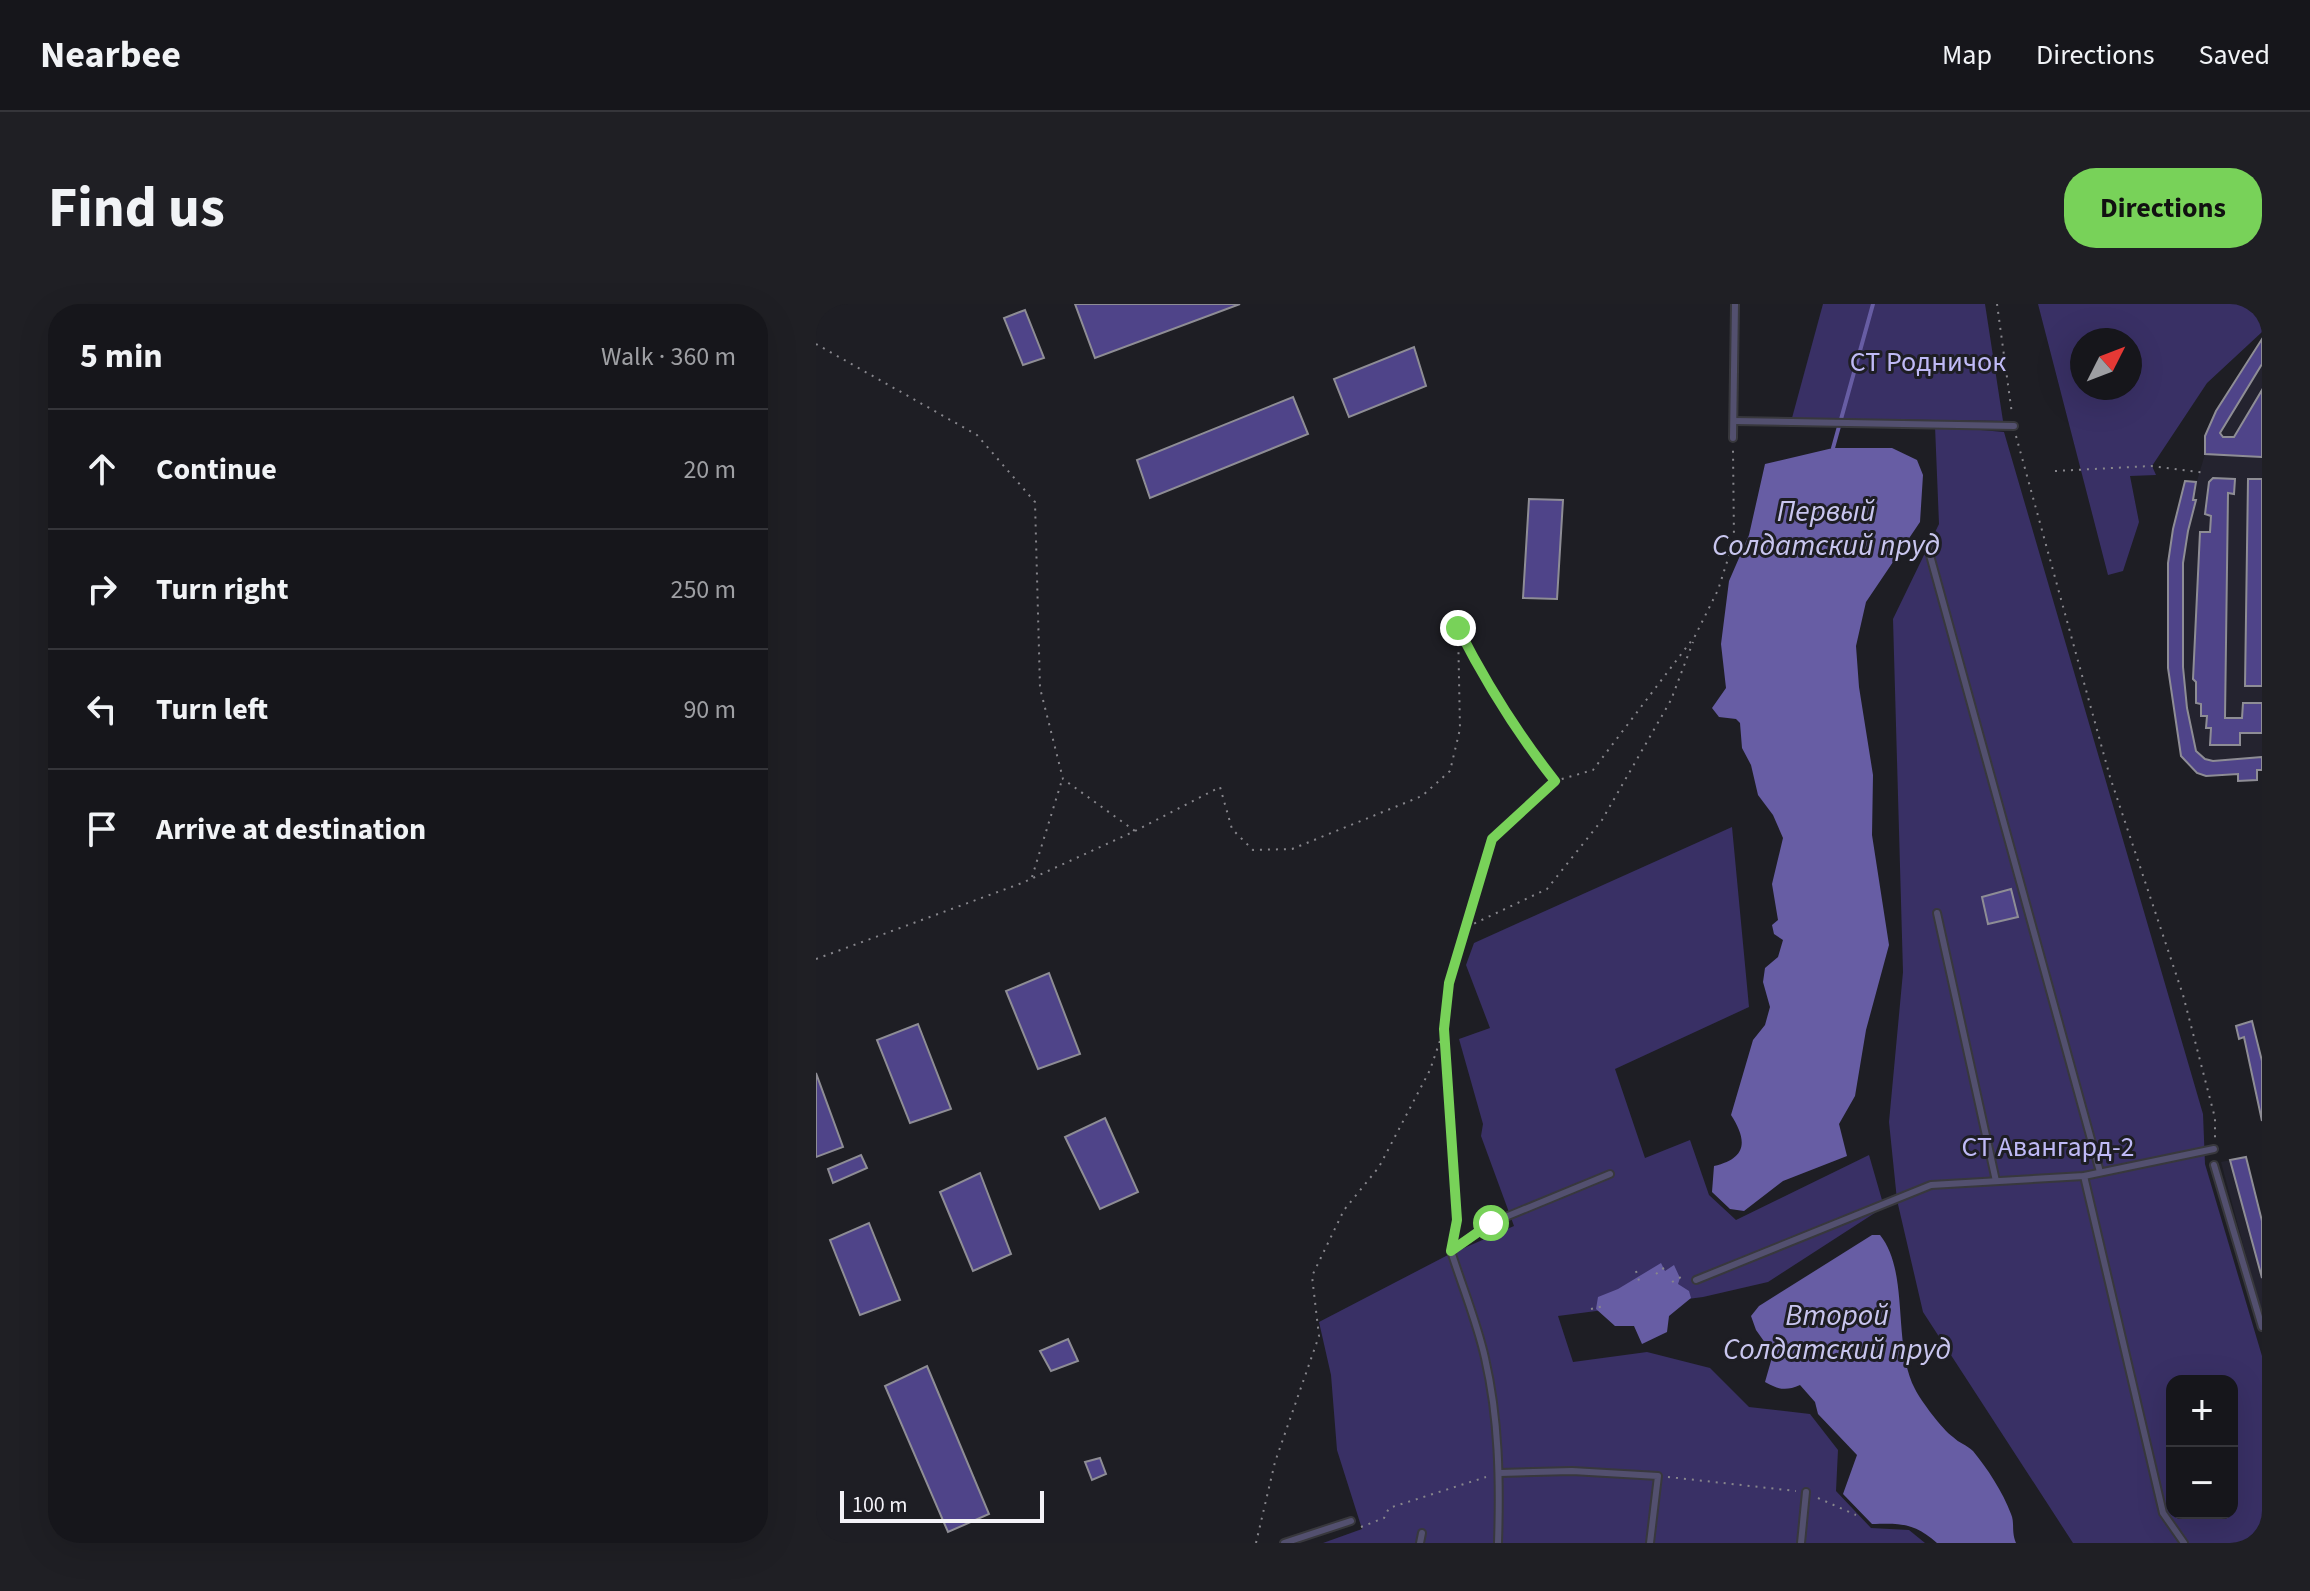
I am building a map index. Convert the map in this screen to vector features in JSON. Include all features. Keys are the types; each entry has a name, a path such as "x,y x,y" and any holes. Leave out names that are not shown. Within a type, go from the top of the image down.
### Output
{"lane":[{"path":"1733,438 1735,304"},
{"path":"1734,421 2014,426"},
{"path":"1928,548 2100,1172"},
{"path":"1937,913 1996,1181"},
{"path":"1696,1280 1931,1185 2084,1176 2214,1149"},
{"path":"2214,1165 2262,1327"},
{"path":"1498,1543 1500,1473 1494,1403 1484,1355 1451,1251 1491,1223 1610,1174"},
{"path":"2084,1176 2163,1513 2184,1543"},
{"path":"1500,1473 1572,1471 1658,1476 1650,1543"},
{"path":"1801,1543 1806,1492"},
{"path":"1284,1543 1351,1521"},
{"path":"1420,1543 1422,1533"}],"path":[{"path":"1997,304 2014,426 2110,777 2183,995 2215,1118 2214,1149"},
{"path":"816,344 977,435 1035,502 1040,688 1063,779 1031,878"},
{"path":"1466,928 1547,889 1602,820 1671,700 1695,636 1718,590 1734,540 1733,438"},
{"path":"2055,471 2151,466 2206,473"},
{"path":"816,959 1031,878 1135,831 1220,787 1232,829 1253,850 1292,849 1422,796 1450,771 1460,729 1458,628 1482,675 1521,737 1555,781"},
{"path":"1451,1251 1457,1220 1444,1029 1449,983 1492,839 1555,781 1593,770 1695,636"},
{"path":"1063,779 1135,831"},
{"path":"1256,1543 1275,1462 1319,1336 1312,1276 1344,1210 1379,1167 1430,1070 1444,1029"},
{"path":"1656,1274 1665,1267"},
{"path":"1636,1271 1640,1284"},
{"path":"1672,1282 1681,1277"},
{"path":"1591,1309 1604,1306"},
{"path":"1351,1521 1358,1528 1384,1518 1389,1508 1500,1473"},
{"path":"1658,1476 1806,1492 1856,1515"}],"shaded area":[{"path":"2262,339 2262,770 2257,770 2257,780 2238,781 2237,774 2206,776 2197,773 2181,756 2168,668 2168,563 2185,481 2197,481 2205,454 2205,436 2216,411"},
{"path":"2246,1157 2262,1221 2262,1315 2221,1162"}],"green space":[{"name":"СТ Родничок","path":"1823,304 1985,304 2003,421 1792,418"},
{"path":"2038,304 2262,304 2262,332 2207,383 2152,466 2156,475 2130,476 2139,522 2123,571 2108,575"},
{"name":"СТ Авангард-2","path":"1935,426 2004,432 2203,1114 2205,1164 2262,1356 2262,1543 2073,1543 1923,1312 1897,1200 1889,1122 1903,972 1893,619 1939,524"},
{"path":"1732,827 1749,1007 1615,1069 1645,1158 1690,1140 1709,1195 1736,1220 1869,1155 1884,1207 1768,1282 1703,1297 1558,1316 1573,1362 1647,1352 1710,1368 1749,1407 1810,1414 1838,1450 1836,1491 1871,1528 1909,1530 1925,1543 1323,1543 1362,1529 1337,1450 1331,1375 1319,1322 1446,1256 1514,1226 1481,1136 1483,1124 1459,1039 1490,1028 1466,965 1474,943"}],"water":[{"name":"Первый Солдатский пруд","path":"1833,448 1892,448 1917,460 1923,475 1920,522 1866,602 1856,646 1873,775 1872,835 1889,945 1866,1030 1855,1096 1839,1124 1847,1156 1783,1181 1744,1211 1730,1209 1712,1192 1714,1166 1733,1158 1741,1147 1740,1132 1731,1115 1753,1040 1765,1025 1770,1007 1763,982 1765,968 1778,957 1783,940 1774,934 1772,925 1778,920 1772,884 1783,838 1773,815 1758,795 1751,765 1742,748 1740,723 1736,719 1719,717 1712,708 1726,688 1721,644 1729,581 1749,535 1765,464"},
{"name":"Второй Солдатский пруд","path":"1872,1235 1880,1235 1895,1268 1904,1352 1915,1389 1943,1428 1973,1451 1989,1473 2011,1514 2016,1543 1937,1543 1921,1531 1907,1526 1872,1524 1843,1494 1857,1455 1818,1414 1815,1402 1800,1385 1782,1389 1765,1382 1773,1354 1756,1330 1751,1316 1759,1306"},
{"path":"1661,1263 1665,1271 1674,1265 1680,1278 1678,1284 1689,1291 1691,1298 1669,1316 1667,1332 1642,1344 1634,1326 1615,1326 1596,1309 1598,1297 1618,1289"}],"building":[{"path":"1075,304 1240,304 1095,358"},
{"path":"1025,310 1044,358 1023,365 1004,318"},
{"path":"2262,339 2262,364 2220,433 2223,437 2234,437 2262,390 2262,457 2205,454 2205,436 2216,411"},
{"path":"1414,347 1426,386 1349,417 1334,379"},
{"path":"1293,397 1308,434 1150,498 1137,460"},
{"path":"2213,478 2235,479 2234,494 2228,493 2225,718 2242,718 2243,703 2262,703 2262,733 2240,733 2240,745 2210,745 2211,728 2206,728 2207,716 2201,716 2201,704 2196,703 2196,682 2193,679 2200,532 2210,532 2211,516 2205,514 2209,482"},
{"path":"2248,479 2262,479 2262,686 2245,686"},
{"path":"2185,481 2196,482 2193,500 2196,500 2183,563 2183,667 2196,751 2213,761 2262,757 2262,770 2257,770 2257,780 2238,781 2238,774 2206,776 2197,773 2181,756 2168,668 2168,563"},
{"path":"1529,499 1563,500 1557,599 1523,598"},
{"path":"2011,889 2018,917 1988,924 1982,897"},
{"path":"1049,973 1080,1054 1038,1069 1006,991"},
{"path":"2252,1021 2262,1061 2262,1121 2244,1037 2239,1039 2236,1026"},
{"path":"918,1024 951,1109 910,1123 877,1040"},
{"path":"816,1073 843,1147 816,1157"},
{"path":"1105,1118 1138,1192 1100,1209 1065,1137"},
{"path":"861,1155 867,1168 833,1183 828,1169"},
{"path":"2246,1157 2262,1221 2262,1278 2230,1160"},
{"path":"980,1173 1011,1254 973,1271 940,1192"},
{"path":"869,1223 900,1300 860,1315 830,1240"},
{"path":"1068,1339 1078,1361 1051,1371 1040,1351"},
{"path":"927,1366 989,1514 948,1532 885,1386"},
{"path":"1100,1458 1106,1474 1092,1480 1085,1462"}],"waterway":[{"path":"1833,448 1873,304"}],"route":[{"path":"1458,628 1482,675 1521,737 1555,781 1492,839 1449,983 1444,1029 1457,1220 1451,1251 1491,1223"}]}
